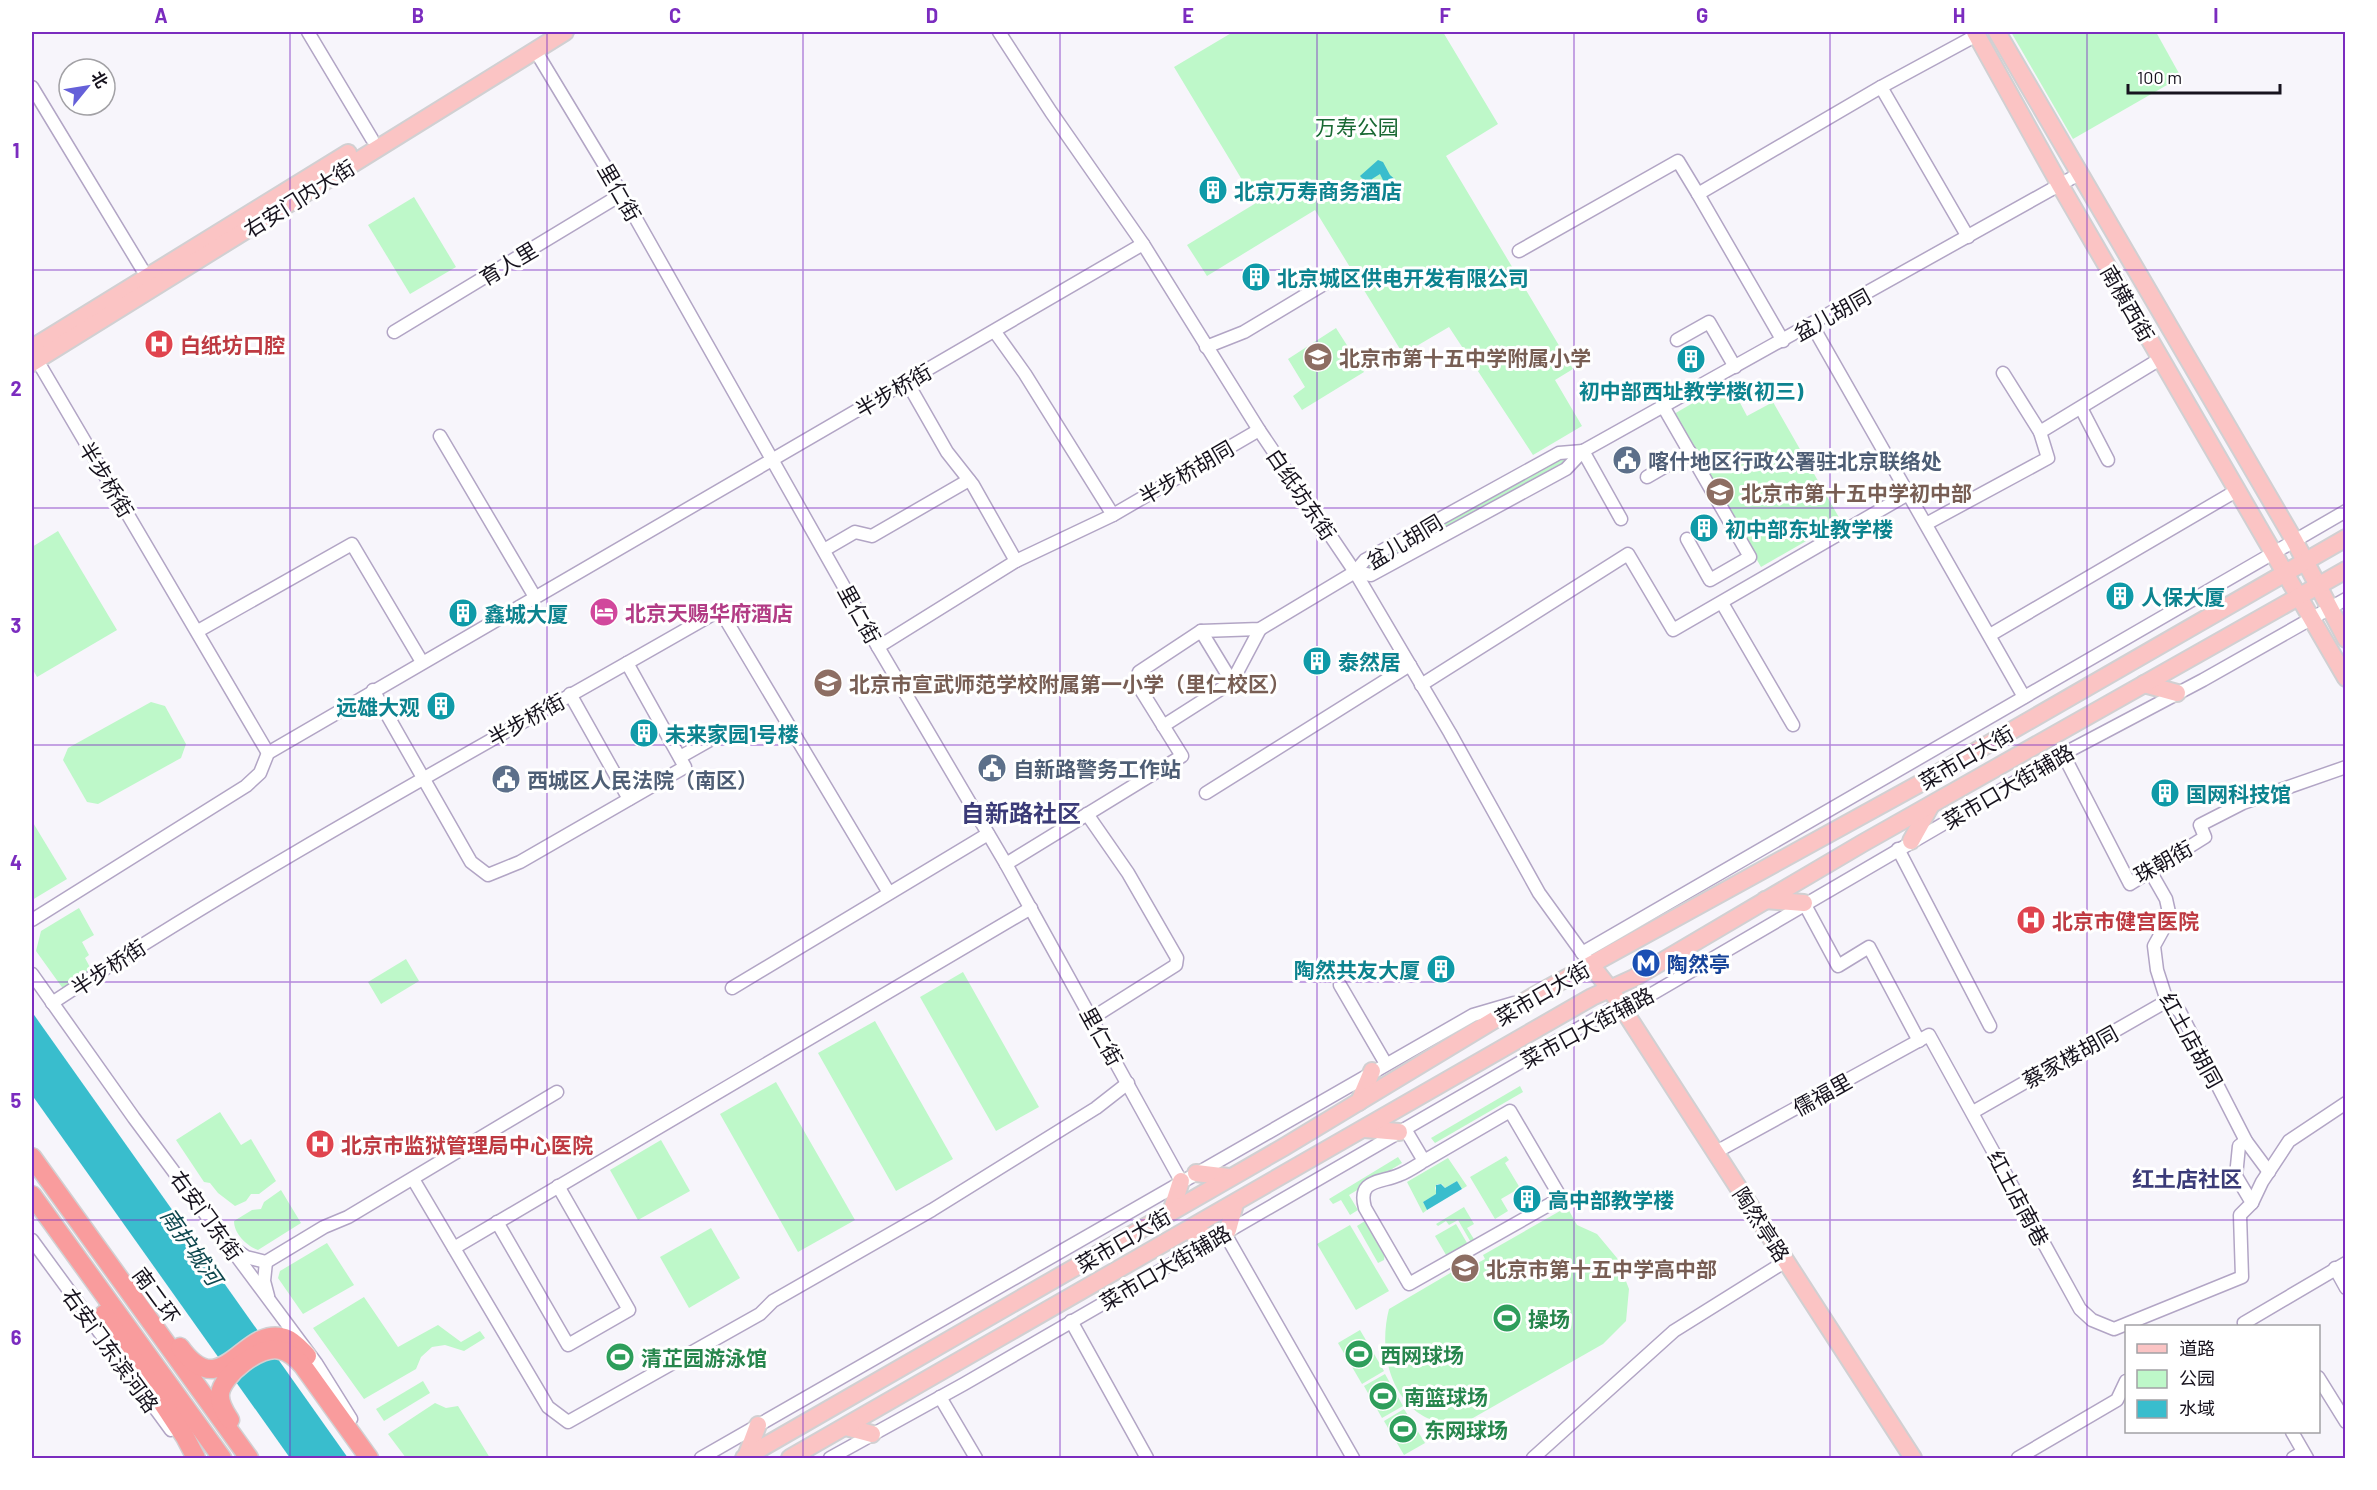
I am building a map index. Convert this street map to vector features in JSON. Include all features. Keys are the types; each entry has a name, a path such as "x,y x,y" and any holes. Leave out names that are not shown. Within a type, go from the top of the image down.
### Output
{"highway":[{"name":"南二环","path":"32,1157 249,1458"},
{"name":"南二环","path":"32,1195 222,1458"},
{"path":"55,1226 90,1293 185,1437 194,1458"},
{"path":"113,1272 148,1303 190,1362 218,1376"},
{"path":"218,1376 276,1343 289,1340 316,1363"},
{"path":"276,1343 303,1366 369,1458"},
{"path":"218,1376 223,1408 257,1458"}],"main road":[{"name":"右安门内大街","path":"33,357 147,278 545,32"},
{"name":"右安门内大街","path":"33,357 565,32"},
{"name":"南横西街","path":"1997,32 2294,540 2346,639"},
{"name":"南横西街","path":"1976,33 2271,554 2346,678"},
{"name":"菜市口大街","path":"745,1458 1359,1102 1532,998 1587,959 1918,784 2346,538"},
{"name":"菜市口大街","path":"790,1458 1592,997 1634,978 1932,804 2346,570"},
{"path":"2144,684 2177,693"},
{"path":"1905,845 1932,804"},
{"path":"1765,900 1804,903"},
{"name":"陶然亭路","path":"1587,959 1620,1004 1913,1458"},
{"path":"1359,1102 1379,1068"},
{"path":"1365,1129 1402,1131"},
{"path":"1196,1173 1229,1177"},
{"path":"1171,1212 1181,1181"},
{"path":"1187,1231 1222,1233 1235,1204"},
{"path":"745,1458 758,1425"},
{"path":"846,1426 872,1434"}],"street":[{"path":"308,32 372,139"},
{"name":"白纸坊东街","path":"999,32 1143,244 1259,430 1355,572 1539,893 1587,959"},
{"path":"1698,194 1976,33"},
{"name":"里仁街","path":"535,50 622,194 878,646 1006,864 1181,1181"},
{"path":"32,87 147,278"},
{"path":"1881,87 1968,237"},
{"path":"1519,251 1678,161 1783,341"},
{"name":"盆儿胡同","path":"1260,629 1355,572 1371,576 1566,469 1583,451 2079,174"},
{"name":"育人里","path":"394,332 622,194"},
{"name":"半步桥街","path":"33,357 198,631 268,753 1143,244"},
{"path":"1206,347 1244,332 1334,278"},
{"path":"1677,340 1709,322 1735,367"},
{"path":"1812,325 2024,697"},
{"path":"995,332 1025,374 1113,515"},
{"path":"2040,432 2160,360"},
{"path":"1926,524 2048,458 2040,432 2003,373"},
{"path":"907,382 947,452 969,480 1016,561"},
{"path":"1664,406 1750,557 1710,580 1687,539"},
{"path":"2081,408 2108,460"},
{"name":"半步桥胡同","path":"878,646 1016,561 1113,515 1259,430"},
{"path":"440,436 535,597"},
{"path":"1583,451 1621,519"},
{"path":"1647,477 1690,452"},
{"path":"824,550 855,532 872,536 969,480"},
{"path":"1990,635 2235,491"},
{"path":"1421,685 1628,554 1673,630 1908,494"},
{"path":"1587,959 2024,697 2346,512"},
{"path":"198,631 352,544 422,662"},
{"name":"菜市口大街辅路","path":"830,1458 1071,1322 1620,1004 1645,998 2062,754 2346,599"},
{"path":"1722,603 1793,725"},
{"name":"半步桥街","path":"52,1003 118,958 423,777 720,610 889,893"},
{"path":"1006,864 1182,756 1163,726 1136,682 1139,672 1201,631 1260,629 1232,682 1163,726"},
{"path":"1201,631 1232,682"},
{"path":"373,690 471,862 488,875 520,862 685,767 627,663"},
{"path":"1206,793 1410,665"},
{"path":"570,694 629,799"},
{"path":"680,757 726,731"},
{"path":"32,920 246,786 260,773 268,753"},
{"name":"珠朝街","path":"2062,754 2130,884 2205,837 2200,825 2243,803 2346,767"},
{"path":"1087,814 1128,873 1177,961 1176,965 1092,1018"},
{"path":"732,988 988,834"},
{"path":"1905,845 1990,1026"},
{"name":"红土店胡同","path":"2150,871 2166,900 2170,917 2154,946 2157,970 2167,1001 2180,1012 2246,1141 2269,1172"},
{"name":"红土店南巷","path":"1804,903 1838,966 1869,947 1924,1038 1973,1112 2079,1309 2092,1320 2114,1329 2125,1327"},
{"path":"454,1248 1031,908"},
{"name":"右安门东街","path":"32,974 134,1118 316,1363 379,1458"},
{"path":"1340,985 1379,1068"},
{"path":"701,1458 1473,1015 1532,998"},
{"name":"蔡家楼胡同","path":"1973,1112 2167,1001"},
{"name":"儒福里","path":"1716,1152 1924,1038"},
{"path":"413,1179 548,1407 568,1422 760,1314 773,1300 932,1210 1096,1108 1128,1083"},
{"path":"217,1228 238,1253 266,1262 413,1179 557,1092"},
{"path":"2132,1325 2242,1277 2240,1215 2252,1203 2269,1172 2295,1136 2346,1103"},
{"path":"1510,1111 1561,1198 1409,1284 1365,1208 1362,1197 1364,1190 1372,1184 1397,1176 1424,1161 1510,1111"},
{"path":"1402,1131 1424,1161"},
{"path":"2246,1141 2239,1146 2236,1176 2252,1203"},
{"path":"497,1222 568,1345 629,1310 558,1186"},
{"path":"1222,1233 1353,1458"},
{"name":"右安门东滨河路","path":"32,1240 194,1458"},
{"path":"1533,1458 1674,1331 1786,1261"},
{"path":"266,1262 264,1281 269,1301"},
{"path":"2245,1325 2244,1323 2340,1266 2346,1288"},
{"path":"1071,1322 1147,1458"},
{"path":"2320,1379 2346,1422"},
{"path":"2018,1458 2117,1400 2125,1385"},
{"path":"940,1397 976,1458"},
{"path":"2293,1433 2301,1456"}],"green space":[{"name":"万寿公园","path":"1233,32 1443,32 1498,124 1446,156 1573,369 1555,380 1582,426 1533,455 1449,327 1403,354 1315,210 1207,276 1187,245 1256,203 1174,67"},
{"path":"2011,32 2156,32 2181,77 2073,139"},
{"path":"414,197 456,267 410,294 368,225"},
{"path":"1336,328 1364,372 1302,410 1293,396 1305,387 1288,359"},
{"path":"1729,382 1747,416 1773,402 1841,521 1761,567 1674,414"},
{"path":"1583,451 1566,469 1371,575 1355,572 1559,453"},
{"path":"58,531 117,630 37,677 32,668 32,547"},
{"path":"151,702 165,706 186,744 181,758 98,804 87,802 63,760 68,748"},
{"path":"32,821 67,879 32,900"},
{"path":"79,908 94,935 82,942 89,955 85,958 92,971 64,990 36,951 41,931"},
{"path":"406,959 419,981 381,1004 368,982"},
{"path":"963,972 1039,1107 996,1131 920,997"},
{"path":"875,1021 953,1159 896,1191 818,1053"},
{"path":"776,1082 855,1220 798,1252 720,1114"},
{"path":"1520,1086 1523,1092 1435,1143 1431,1138"},
{"path":"220,1112 241,1145 251,1139 276,1181 259,1194 251,1194 246,1201 235,1206 218,1193 210,1183 204,1182 176,1140"},
{"path":"661,1140 690,1191 638,1220 610,1170"},
{"path":"1506,1156 1509,1160 1505,1163 1520,1188 1501,1199 1508,1211 1495,1219 1470,1177"},
{"path":"1398,1157 1402,1163 1349,1195 1358,1210 1350,1215 1341,1200 1333,1204 1329,1199"},
{"path":"1448,1158 1467,1186 1462,1189 1457,1181 1445,1188 1442,1184 1437,1184 1435,1188 1437,1194 1423,1202 1427,1210 1423,1213 1407,1182"},
{"path":"281,1190 301,1223 258,1250 242,1239 236,1230 234,1221 252,1210 261,1209 264,1202"},
{"path":"1464,1207 1474,1224 1467,1228 1477,1244 1473,1246 1458,1220 1449,1225 1446,1221 1438,1226 1436,1224"},
{"name":"操场","path":"1567,1207 1577,1225 1597,1234 1617,1258 1629,1289 1626,1321 1603,1344 1445,1434 1435,1422 1417,1412 1407,1402 1398,1391 1392,1378 1388,1365 1385,1336 1389,1309 1452,1272 1454,1276 1485,1259 1483,1255"},
{"path":"1368,1219 1385,1252 1384,1260 1378,1263 1357,1226"},
{"path":"1456,1224 1470,1248 1449,1260 1435,1236"},
{"path":"1350,1225 1389,1291 1356,1310 1317,1244"},
{"path":"711,1228 740,1278 689,1308 660,1257"},
{"path":"327,1243 354,1285 303,1314 278,1278 280,1271"},
{"path":"364,1297 398,1347 438,1325 461,1342 480,1331 485,1338 464,1351 445,1345 432,1347 421,1357 416,1369 364,1399 313,1328"},
{"name":"西网球场","path":"1360,1330 1384,1371 1362,1384 1338,1343"},
{"name":"南篮球场","path":"1385,1374 1403,1406 1382,1418 1364,1386"},
{"path":"423,1381 430,1393 384,1421 376,1409"},
{"path":"435,1403 446,1408 458,1406 490,1458 406,1458 388,1434"},
{"name":"东网球场","path":"1404,1409 1425,1443 1404,1455 1384,1421"}],"water":[{"path":"1378,160 1383,162 1390,175 1398,182 1381,196 1373,191 1385,184 1380,174 1372,179 1374,186 1371,188 1360,176"},
{"name":"南护城河","path":"32,1012 348,1458 290,1458 32,1095"},
{"path":"1457,1181 1462,1189 1427,1210 1423,1202 1436,1194 1436,1185 1441,1184 1445,1188"}],"place":[{"name":"北京万寿商务酒店","path":"1213,190"},
{"name":"北京城区供电开发有限公司","path":"1256,277"},
{"name":"白纸坊口腔","path":"159,344"},
{"name":"北京市第十五中学附属小学","path":"1318,357"},
{"name":"初中部西址教学楼(初三)","path":"1691,359"},
{"name":"喀什地区行政公署驻北京联络处","path":"1627,460"},
{"name":"北京市第十五中学初中部","path":"1720,492"},
{"name":"初中部东址教学楼","path":"1704,528"},
{"name":"人保大厦","path":"2120,596"},
{"name":"北京天赐华府酒店","path":"604,612"},
{"name":"鑫城大厦","path":"463,613"},
{"name":"泰然居","path":"1317,661"},
{"name":"北京市宣武师范学校附属第一小学（里仁校区）","path":"828,683"},
{"name":"远雄大观","path":"441,706"},
{"name":"未来家园1号楼","path":"644,733"},
{"name":"自新路警务工作站","path":"992,768"},
{"name":"西城区人民法院（南区）","path":"506,779"},
{"name":"国网科技馆","path":"2165,793"},
{"name":"北京市健宫医院","path":"2031,920"},
{"name":"陶然亭","path":"1646,963"},
{"name":"陶然共友大厦","path":"1441,969"},
{"name":"北京市监狱管理局中心医院","path":"320,1144"},
{"name":"高中部教学楼","path":"1527,1199"},
{"name":"北京市第十五中学高中部","path":"1465,1268"},
{"name":"操场","path":"1507,1318"},
{"name":"西网球场","path":"1359,1354"},
{"name":"清芷园游泳馆","path":"620,1357"},
{"name":"南篮球场","path":"1383,1396"},
{"name":"东网球场","path":"1403,1429"}],"district":[{"name":"自新路社区","path":"1021,812"},
{"name":"红土店社区","path":"2187,1178"}]}
